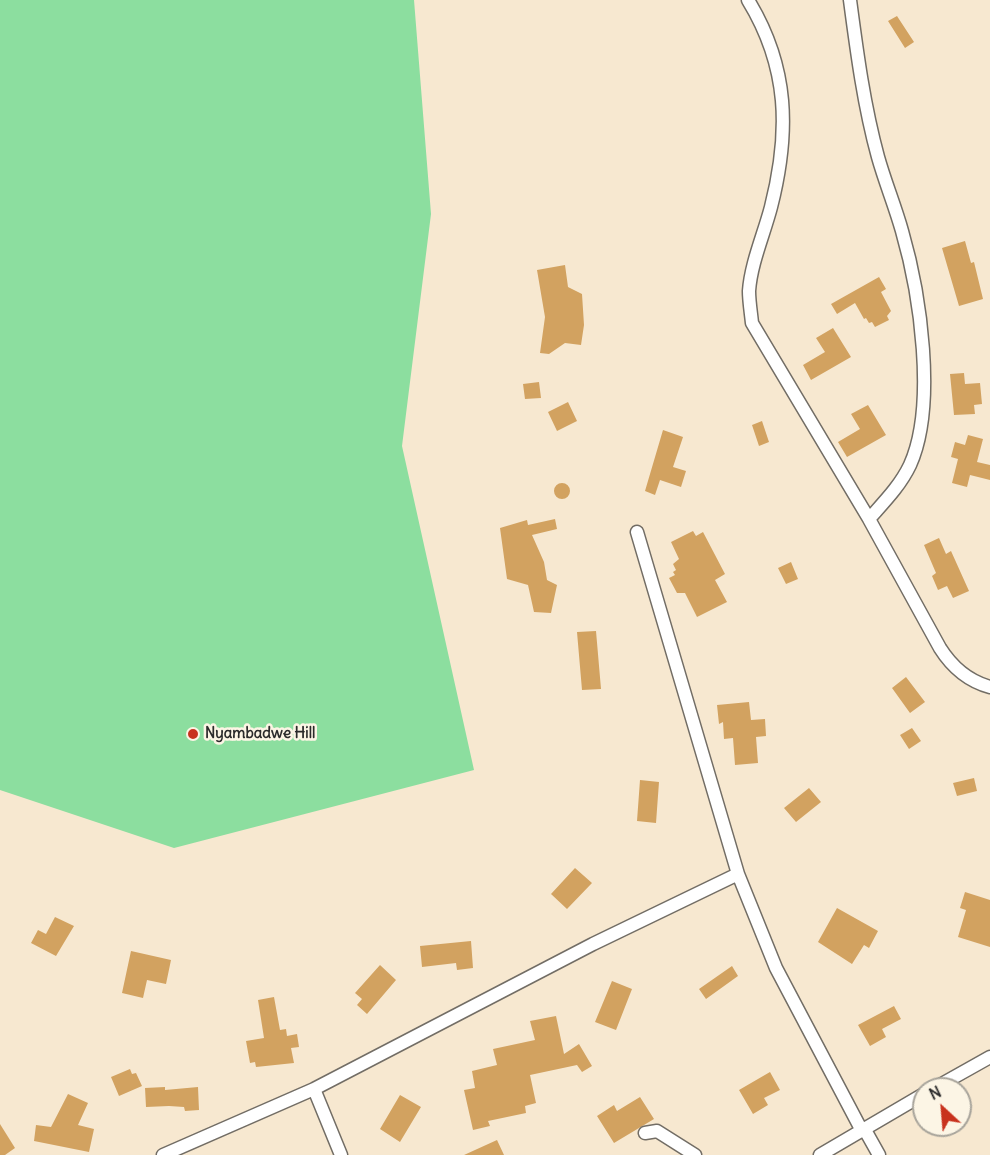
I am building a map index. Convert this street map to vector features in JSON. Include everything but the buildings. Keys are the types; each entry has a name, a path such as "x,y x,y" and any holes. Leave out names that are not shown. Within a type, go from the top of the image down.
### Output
{"street":[{"path":"748,0 762,23 781,75 784,139 772,204 749,292 752,323 869,519 948,660 976,683 990,687"},
{"path":"850,0 866,106 878,158 903,232 921,318 922,341 924,398 918,443 899,485 869,519"},
{"path":"637,532 738,874 776,968 863,1131 879,1155"},
{"path":"163,1155 314,1089 593,944 738,874"},
{"path":"954,1077 990,1057"},
{"path":"314,1089 341,1155"},
{"path":"820,1155 912,1101"},
{"path":"645,1133 657,1131 695,1155"}],"green space":[{"path":"0,0 414,0 431,214 402,446 474,770 174,848 0,790"}],"place":[{"name":"Nyambadwe Hill","path":"193,734"}]}
